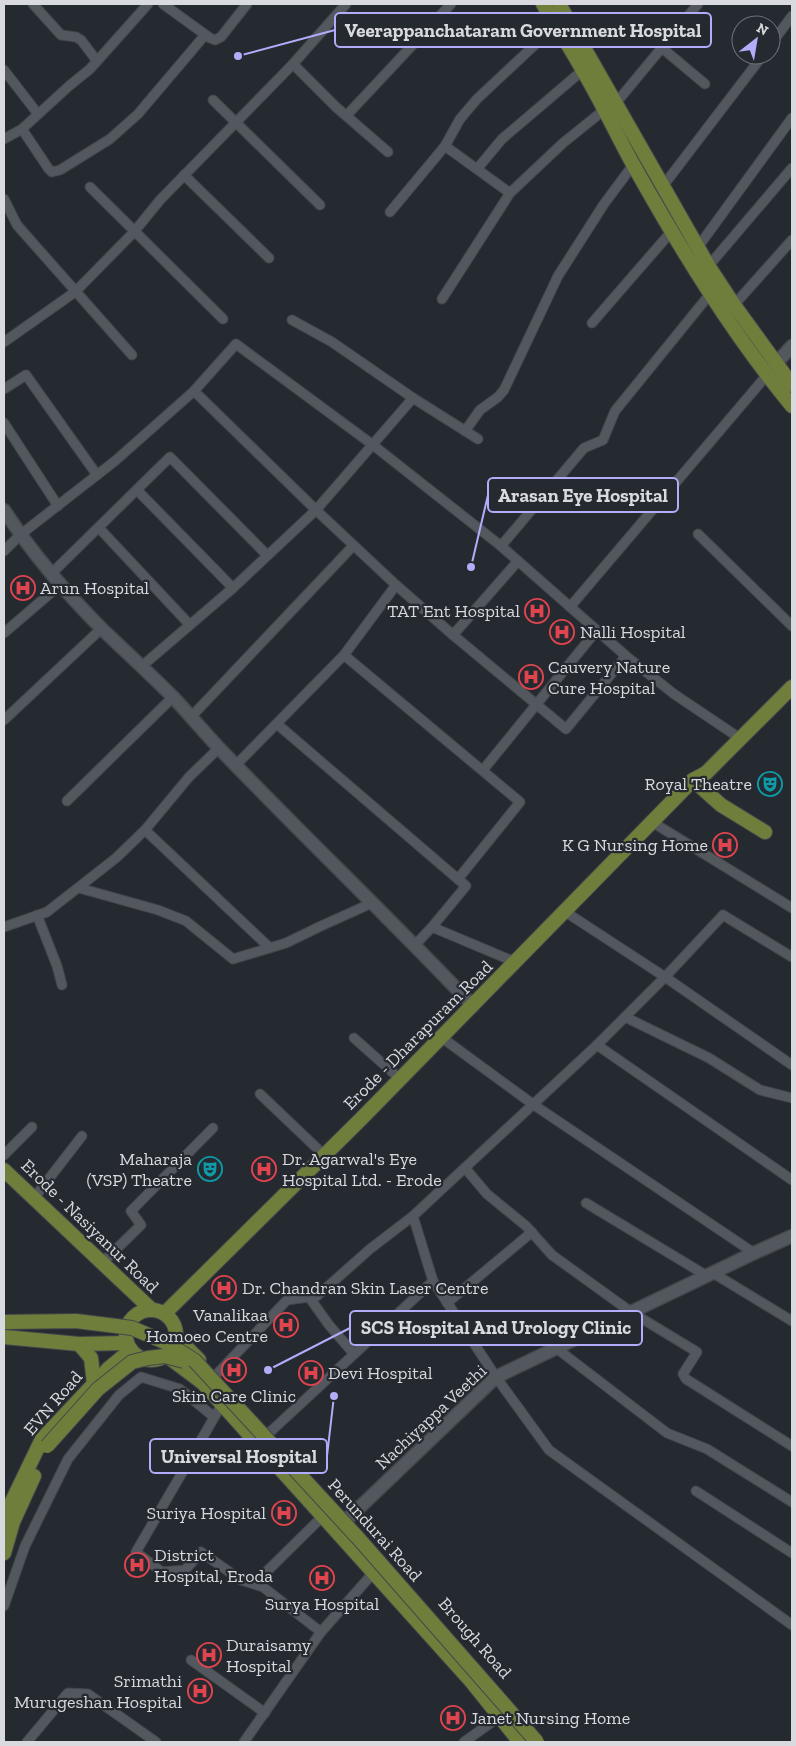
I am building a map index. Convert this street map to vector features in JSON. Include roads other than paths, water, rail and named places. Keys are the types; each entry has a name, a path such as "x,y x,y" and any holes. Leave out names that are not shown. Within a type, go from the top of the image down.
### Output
{"main road":[{"path":"543,4 583,70 671,232 734,305 792,406"},
{"path":"559,4 698,247 710,294 771,369 792,385"},
{"name":"Erode - Dharapuram Road","path":"165,1313 473,1006 693,780 706,773 736,736 792,676"},
{"name":"Erode - Dharapuram Road","path":"736,736 792,687"},
{"path":"693,780 721,805 765,832"},
{"name":"Erode - Nasiyanur Road","path":"4,1170 150,1309"},
{"path":"150,1309 165,1313 173,1321 177,1338 167,1356 154,1361 145,1360 137,1356 129,1346 126,1335 128,1324 136,1314 150,1309"},
{"path":"4,1317 88,1317 128,1324"},
{"name":"Perundurai Road","path":"4,1322 76,1321 132,1328 167,1343 195,1361 359,1540 538,1742"},
{"name":"Perundurai Road","path":"4,1328 104,1328 132,1334 161,1345 184,1361 225,1402 429,1625 528,1742"},
{"path":"4,1337 79,1344 129,1346"},
{"name":"Brough Road","path":"177,1338 268,1434 341,1525 374,1572 471,1681 520,1742"},
{"path":"79,1344 91,1358 94,1384"},
{"name":"EVN Road","path":"4,1518 42,1439 129,1346"},
{"path":"4,1553 13,1522 48,1446 98,1389 132,1362 165,1356 184,1361"},
{"name":"Brough Road","path":"167,1356 203,1383 323,1516 341,1525 541,1742"}],"street":[{"path":"33,4 61,35 76,37 81,40 97,61"},
{"path":"5,135 22,129 90,69 148,4"},
{"path":"163,4 212,40 218,39 247,4"},
{"path":"4,342 75,292 134,232 160,200 184,175 294,64 346,4"},
{"path":"347,115 451,4"},
{"path":"616,103 698,4"},
{"path":"781,31 792,16"},
{"path":"390,212 445,146 460,119 477,99 556,25"},
{"path":"22,129 48,168 52,172 60,170 110,139 138,114 205,34"},
{"path":"662,48 705,84"},
{"path":"294,64 336,107 388,152"},
{"path":"663,186 755,65"},
{"path":"4,70 38,114"},
{"path":"477,169 502,139 583,70"},
{"path":"213,100 320,205"},
{"path":"442,299 510,193 563,143 604,110"},
{"path":"698,247 792,118"},
{"path":"445,146 510,193"},
{"path":"465,431 480,410 498,397 504,390 558,276 604,204 633,165"},
{"path":"704,272 792,168"},
{"path":"184,175 269,258"},
{"path":"90,187 223,319"},
{"path":"4,199 7,214 132,355"},
{"path":"592,323 671,232"},
{"path":"734,305 792,240"},
{"path":"501,546 584,448 603,440 615,410 710,294"},
{"path":"292,320 332,342 413,398 478,439"},
{"path":"4,551 97,475 194,391 236,344 373,445 501,546 626,656 674,694 736,736"},
{"path":"570,607 792,346"},
{"path":"4,389 26,375 97,475"},
{"path":"194,391 353,546 453,635 566,729 626,656"},
{"path":"142,666 233,588 316,510 413,398"},
{"path":"4,423 58,506"},
{"path":"52,573 170,457 267,555"},
{"path":"137,490 233,588"},
{"path":"4,510 20,536 102,628 142,666 219,748 372,904 415,944 473,1006"},
{"path":"99,528 190,625"},
{"path":"698,534 792,626"},
{"path":"190,717 353,546"},
{"path":"453,635 518,561"},
{"path":"4,633 61,584"},
{"path":"236,765 344,655 396,585"},
{"path":"4,720 102,628"},
{"path":"483,770 597,630"},
{"path":"344,655 520,802 458,880"},
{"path":"67,801 173,698"},
{"path":"277,724 466,886 432,927 415,944"},
{"path":"4,927 47,912 116,858 145,830 189,777 219,748"},
{"path":"652,822 792,908"},
{"path":"145,830 270,948"},
{"path":"79,888 158,910 186,921 233,959 286,944 321,926 372,904"},
{"path":"564,911 665,977 792,1065"},
{"path":"37,915 57,966 62,985"},
{"path":"215,1376 287,1300 317,1296 370,1249 413,1216 625,1018 723,915 792,957"},
{"path":"432,927 515,962"},
{"path":"625,1018 708,1058 760,1090 792,1098"},
{"path":"442,1036 534,1104 754,1253"},
{"path":"354,1038 400,1079"},
{"path":"597,1045 792,1180"},
{"path":"260,1094 324,1155"},
{"path":"4,1155 32,1127"},
{"path":"102,1263 141,1225 131,1211 213,1128"},
{"path":"34,1198 82,1136"},
{"path":"465,1168 488,1194 532,1232 552,1254 631,1312 697,1352 683,1374 686,1379 792,1446"},
{"path":"586,1203 792,1321"},
{"path":"413,1216 433,1281 496,1377 549,1450 792,1625"},
{"path":"447,1303 532,1232"},
{"name":"Nachiyappa Veethi","path":"341,1525 496,1377 792,1236"},
{"path":"268,1434 433,1281"},
{"path":"309,1297 329,1325 354,1354"},
{"path":"556,1348 667,1433 707,1448 792,1502"},
{"path":"4,1606 25,1546 68,1459 119,1395 141,1378 180,1389 214,1417"},
{"path":"222,1404 136,1552 162,1572 185,1570 201,1552 241,1580 263,1587 321,1632"},
{"path":"696,1491 792,1553"},
{"path":"254,1584 323,1516"},
{"path":"244,1742 321,1632 374,1572"},
{"path":"191,1660 265,1713"},
{"path":"27,1742 68,1693 88,1694 156,1742"},
{"path":"464,1742 499,1717"}],"place":[{"name":"Veerappanchataram Government Hospital","path":"238,56"},
{"name":"Arasan Eye Hospital","path":"471,567"},
{"name":"Arun Hospital","path":"23,588"},
{"name":"TAT Ent Hospital","path":"537,611"},
{"name":"Nalli Hospital","path":"562,632"},
{"name":"Cauvery Nature Cure Hospital","path":"531,677"},
{"name":"Royal Theatre","path":"770,784"},
{"name":"K G Nursing Home","path":"725,845"},
{"name":"Maharaja (VSP) Theatre","path":"210,1169"},
{"name":"Dr. Agarwal's Eye Hospital Ltd. - Erode","path":"264,1169"},
{"name":"Dr. Chandran Skin Laser Centre","path":"224,1288"},
{"name":"Vanalikaa Homoeo Centre","path":"286,1325"},
{"name":"Skin Care Clinic","path":"234,1370"},
{"name":"SCS Hospital And Urology Clinic","path":"268,1370"},
{"name":"Devi Hospital","path":"311,1373"},
{"name":"Universal Hospital","path":"334,1396"},
{"name":"Suriya Hospital","path":"284,1513"},
{"name":"District Hospital, Eroda","path":"137,1565"},
{"name":"Surya Hospital","path":"322,1578"},
{"name":"Duraisamy Hospital","path":"209,1655"},
{"name":"Srimathi Murugeshan Hospital","path":"200,1691"},
{"name":"Janet Nursing Home","path":"453,1718"}]}
